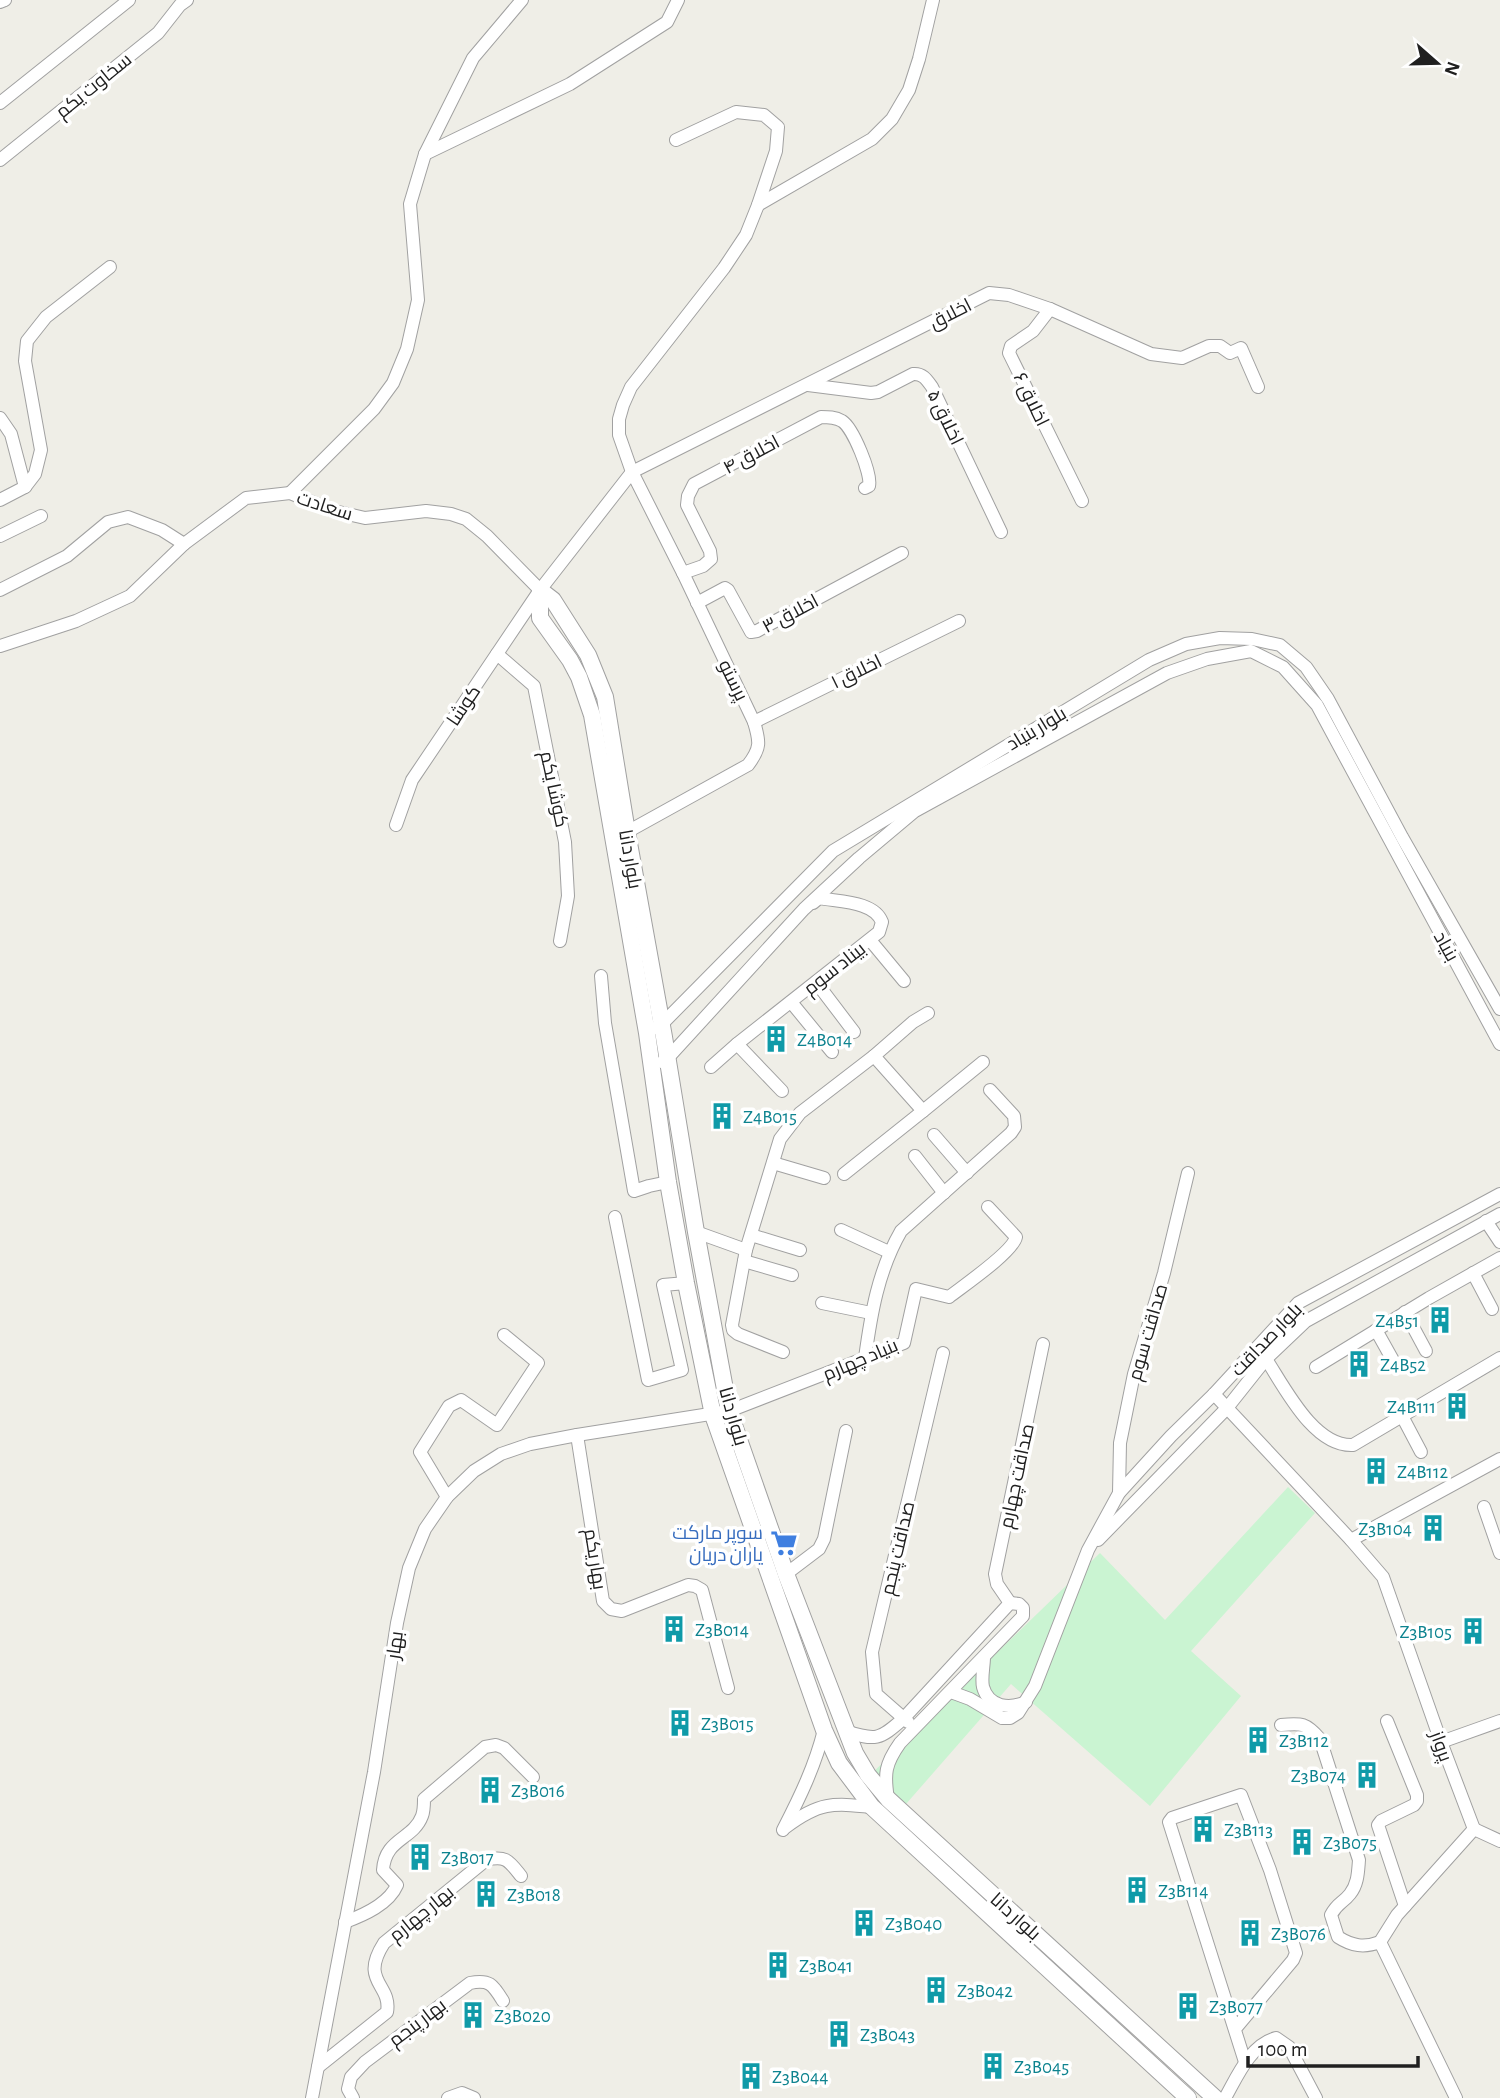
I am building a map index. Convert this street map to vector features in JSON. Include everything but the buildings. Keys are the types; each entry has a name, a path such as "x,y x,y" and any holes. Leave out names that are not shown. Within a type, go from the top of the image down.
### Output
{"street":[{"path":"0,2 5,0"},
{"path":"0,103 129,0"},
{"path":"290,493 374,409 393,383 407,349 418,300 410,204 425,154 473,58 522,0"},
{"path":"425,154 570,84 667,22 678,0"},
{"path":"758,205 872,139 892,120 909,90 933,0"},
{"name":"سخاوت یکم","path":"0,160 158,33 183,2"},
{"name":"پرستو","path":"626,832 748,765 757,754 759,741 754,722 632,472 619,435 619,419 622,405 631,387 746,235 776,152 778,127 764,115 736,112 676,140"},
{"path":"0,500 25,487 35,474 41,450 25,361 27,341 46,317 110,267"},
{"name":"اخلاق","path":"632,472 989,293 1009,295 1050,309 1151,354 1182,358 1209,346 1220,346 1230,353 1241,348 1258,387"},
{"name":"اخلاق ۶","path":"1050,309 1033,331 1011,346 1009,354 1082,501"},
{"name":"اخلاق ۵","path":"807,385 878,393 913,374 918,373 926,378 1001,532"},
{"name":"اخلاق ۴","path":"683,573 703,566 711,559 710,551 688,505 688,496 694,484 821,417 831,417 844,422 853,436 870,478 869,486 865,488"},
{"path":"0,418 12,435 25,487"},
{"path":"540,590 632,472"},
{"name":"سعادت","path":"0,646 76,621 131,596 184,544 246,498 290,493 334,511 365,518 426,511 466,519 487,536 540,590"},
{"path":"0,536 41,516"},
{"path":"0,590 67,556 108,522 118,519 128,517 162,530 184,544"},
{"name":"اخلاق ۳","path":"697,603 724,588 728,590 751,632 757,631 902,553"},
{"name":"کوشا","path":"396,825 412,780 540,590"},
{"name":"بلوار دانا","path":"540,590 553,600 588,655 606,697 659,1063 696,1232 721,1413 845,1731 868,1775 888,1799 1216,2098"},
{"name":"بلوار دانا","path":"540,590 540,618 570,660 592,715 654,1029"},
{"name":"اخلاق ۱","path":"754,722 959,621"},
{"name":"بلوار بنیاد","path":"654,1029 833,850 1149,660 1186,644 1220,638 1252,639 1280,645 1306,667 1328,699 1402,837 1500,1009"},
{"name":"بلوار بنیاد","path":"659,1063 804,909 915,811 1167,673 1207,659 1251,651 1283,667 1317,705 1393,848"},
{"name":"کوشا یکم","path":"497,654 534,686 565,842 569,896 560,941"},
{"name":"بنیاد","path":"1393,848 1500,1044"},
{"name":"بیناد سوم","path":"711,1067 870,940 879,932 882,922 879,914 867,907 819,898 804,909"},
{"path":"870,940 904,981"},
{"path":"601,976 605,1023 634,1191 668,1182"},
{"path":"816,982 854,1032"},
{"path":"791,1002 832,1052"},
{"path":"783,1352 733,1330 733,1316 745,1255 780,1139 800,1113 913,1022 928,1013"},
{"path":"737,1044 782,1091"},
{"path":"874,1056 923,1111"},
{"path":"844,1174 983,1062"},
{"name":"بلوار دانا","path":"659,1063 668,1182 686,1283 721,1413 824,1730 839,1763 872,1807 1188,2098"},
{"path":"865,1358 871,1313 888,1252 901,1231 1015,1128 1014,1116 990,1090"},
{"path":"934,1135 967,1173"},
{"path":"915,1156 944,1193"},
{"path":"773,1163 824,1178"},
{"name":"صداقت سوم","path":"1119,1493 1120,1443 1134,1374 1164,1273 1188,1173"},
{"name":"بلوار صداقت","path":"1027,1702 1047,1658 1088,1550 1119,1493 1171,1436 1298,1303 1500,1194"},
{"name":"بنیاد چهارم","path":"721,1413 904,1343 916,1289 949,1297 1012,1247 1016,1237 988,1207"},
{"name":"بلوار صداقت","path":"1088,1550 1227,1408 1266,1359 1306,1321 1500,1213"},
{"path":"615,1217 648,1380 682,1370 663,1285 686,1283"},
{"path":"1486,1222 1500,1242"},
{"path":"841,1230 888,1252"},
{"path":"696,1232 792,1275"},
{"path":"751,1235 800,1250"},
{"path":"1316,1367 1405,1312 1473,1273 1499,1262"},
{"path":"1473,1273 1492,1309"},
{"path":"822,1303 871,1313"},
{"path":"1405,1312 1426,1351"},
{"path":"1376,1330 1395,1364"},
{"path":"447,1497 420,1452 449,1406 461,1401 497,1425 538,1363 504,1335"},
{"name":"صداقت چهارم","path":"1010,1603 997,1584 995,1574 1043,1344"},
{"name":"صداقت پنجم","path":"915,1728 876,1694 872,1652 943,1353"},
{"path":"1266,1359 1307,1419 1320,1433 1344,1446 1353,1445 1498,1363"},
{"name":"پرواز","path":"1214,1394 1383,1577 1474,1829"},
{"name":"بهار","path":"312,2098 374,1772 397,1623 409,1568 425,1529 447,1497 474,1471 501,1454 530,1444 578,1434 721,1413"},
{"path":"1402,1416 1421,1452"},
{"path":"786,1574 820,1549 846,1431"},
{"name":"بهار یکم","path":"578,1434 603,1601 611,1609 622,1611 688,1586 702,1590 729,1688"},
{"path":"1351,1540 1500,1459"},
{"path":"1484,1507 1500,1553"},
{"path":"845,1731 874,1738 887,1733 1010,1603 1019,1604 1023,1608 1023,1616 900,1744 889,1759 885,1778 888,1799"},
{"path":"984,1657 983,1685 987,1695 1006,1707 1027,1702"},
{"path":"951,1692 970,1699 1002,1718 1010,1718 1018,1713 1027,1702"},
{"path":"1387,1721 1417,1795 1417,1801 1413,1805 1378,1825 1405,1906"},
{"path":"1441,1742 1500,1721"},
{"path":"1281,1725 1300,1723 1311,1728 1320,1739 1359,1860 1357,1880 1349,1895 1337,1903 1331,1915 1338,1937 1349,1944 1368,1946 1380,1942 1405,1906 1474,1829 1500,1842"},
{"path":"824,1730 816,1761 783,1830 805,1813 825,1805 872,1807"},
{"path":"345,1922 366,1914 394,1893 397,1885 383,1870 384,1858 390,1848 414,1828 422,1816 424,1799 485,1747 496,1745 504,1748 533,1776"},
{"path":"1235,2029 1296,1953 1270,1870 1241,1795 1172,1818 1169,1822 1245,2062"},
{"name":"بهار چهارم","path":"318,2067 387,2012 389,2002 374,1971 376,1956 384,1943 486,1860 498,1857 510,1861 521,1876"},
{"path":"1380,1942 1456,2098"},
{"name":"بهار پنجم","path":"353,2098 348,2089 351,2077 365,2062 470,1983 482,1981 493,1986 503,2001"},
{"path":"1225,2098 1245,2062 1265,2041 1276,2038 1289,2047 1316,2098"},
{"path":"448,2098 462,2094 474,2098"}],"green space":[{"path":"1288,1487 1315,1513 1191,1651 1241,1696 1150,1806 1011,1684 899,1812 866,1779 1100,1553 1165,1620"}],"place":[{"name":"Z4B014","path":"776,1039"},
{"name":"Z4B015","path":"722,1116"},
{"name":"Z4B51","path":"1440,1320"},
{"name":"Z4B52","path":"1359,1364"},
{"name":"Z4B111","path":"1457,1406"},
{"name":"Z4B112","path":"1376,1471"},
{"name":"Z3B104","path":"1433,1528"},
{"name":"سوپر مارکت یاران دریان","path":"784,1543"},
{"name":"Z3B014","path":"674,1629"},
{"name":"Z3B105","path":"1473,1631"},
{"name":"Z3B015","path":"680,1723"},
{"name":"Z3B112","path":"1258,1740"},
{"name":"Z3B074","path":"1367,1775"},
{"name":"Z3B016","path":"490,1790"},
{"name":"Z3B113","path":"1203,1829"},
{"name":"Z3B075","path":"1302,1842"},
{"name":"Z3B017","path":"420,1857"},
{"name":"Z3B114","path":"1137,1890"},
{"name":"Z3B018","path":"486,1894"},
{"name":"Z3B040","path":"864,1923"},
{"name":"Z3B076","path":"1250,1933"},
{"name":"Z3B041","path":"778,1965"},
{"name":"Z3B042","path":"936,1990"},
{"name":"Z3B077","path":"1188,2006"},
{"name":"Z3B020","path":"473,2015"},
{"name":"Z3B043","path":"839,2034"},
{"name":"Z3B045","path":"993,2066"},
{"name":"Z3B044","path":"751,2076"}]}
